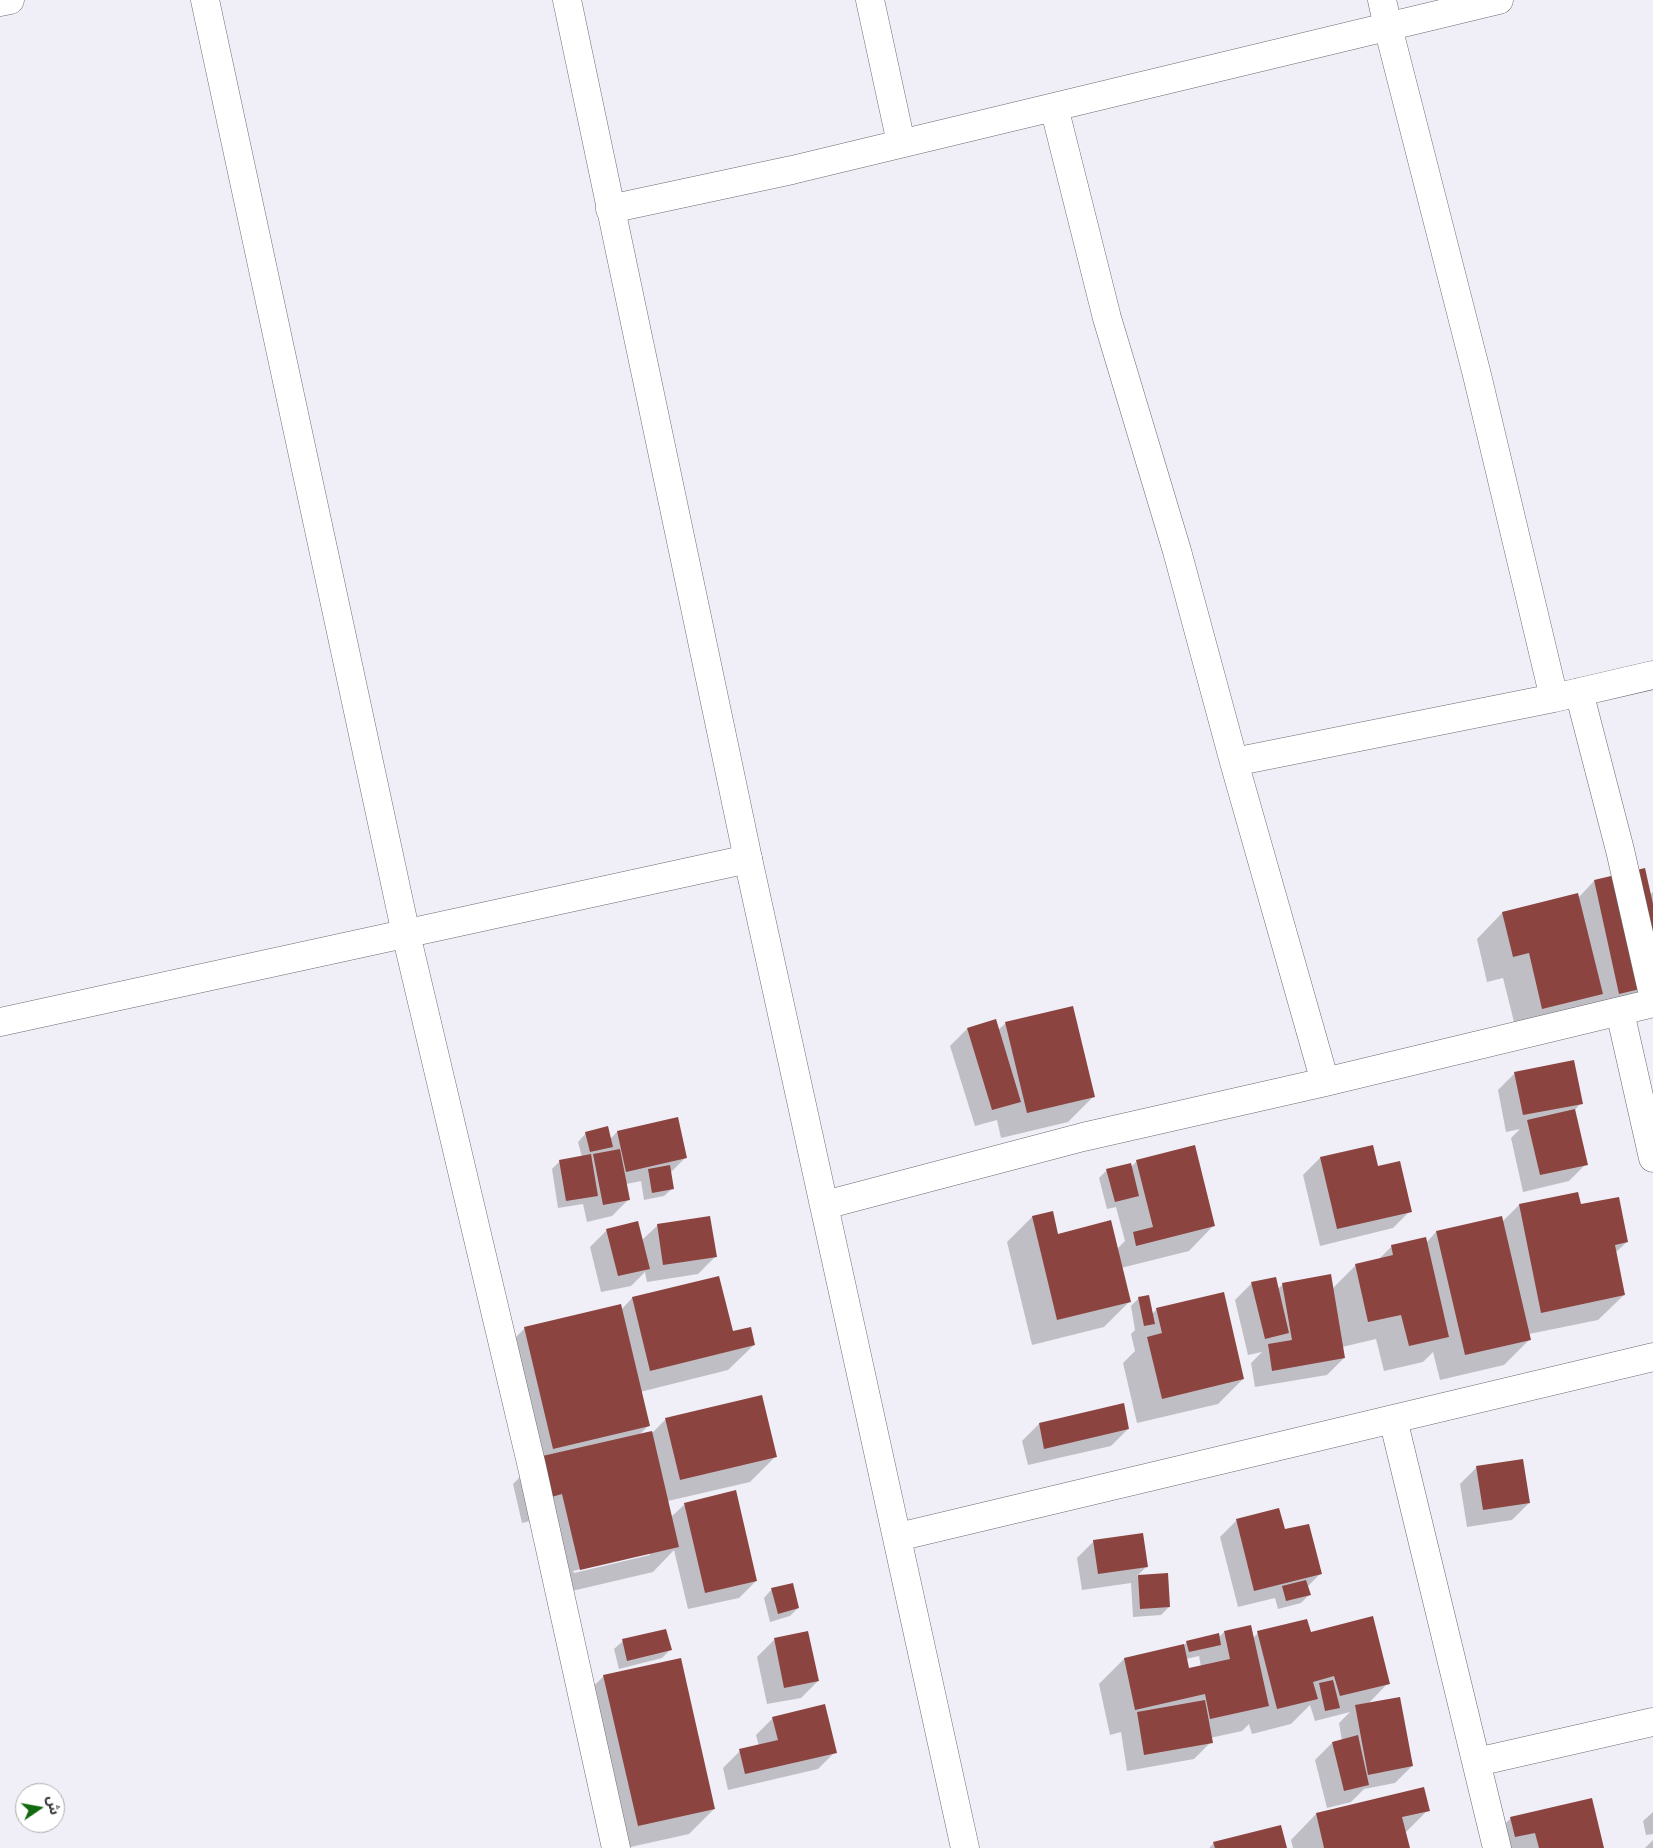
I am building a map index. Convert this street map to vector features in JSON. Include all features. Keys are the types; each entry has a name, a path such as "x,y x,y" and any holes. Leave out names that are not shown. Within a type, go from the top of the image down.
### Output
{"street":[{"path":"0,2 10,0"},
{"path":"204,0 406,934 532,1467 616,1848"},
{"path":"567,0 748,859 965,1848"},
{"path":"870,0 901,144"},
{"path":"1382,0 1478,375 1567,695 1620,850 1653,995"},
{"path":"610,209 792,170 1498,0"},
{"path":"1054,107 1107,318 1177,551 1234,762 1325,1082"},
{"path":"1234,762 1567,695 1653,675"},
{"path":"0,1022 748,859"},
{"path":"825,1205 1083,1137 1325,1082 1653,1003"},
{"path":"1620,1012 1653,1158"},
{"path":"898,1537 1393,1418 1653,1358"},
{"path":"1393,1418 1497,1848"},
{"path":"1477,1762 1653,1722"}],"building":[{"path":"1645,868 1653,904 1653,986 1619,994 1594,880"},
{"path":"1578,893 1603,994 1542,1009 1529,953 1513,957 1502,912"},
{"path":"1073,1006 1095,1097 1027,1113 1005,1022"},
{"path":"996,1019 1021,1102 992,1110 967,1028"},
{"path":"1574,1060 1583,1104 1523,1115 1514,1072"},
{"path":"1575,1109 1588,1165 1540,1175 1527,1120"},
{"path":"678,1117 687,1158 626,1172 617,1131"},
{"path":"608,1126 613,1147 590,1152 585,1132"},
{"path":"1195,1145 1215,1226 1136,1246 1133,1232 1153,1227 1136,1160"},
{"path":"1373,1145 1378,1166 1400,1161 1412,1212 1337,1229 1320,1157"},
{"path":"620,1149 630,1200 603,1205 593,1154"},
{"path":"591,1154 598,1196 566,1201 559,1160"},
{"path":"1131,1163 1139,1196 1115,1202 1106,1169"},
{"path":"670,1165 674,1189 652,1193 648,1169"},
{"path":"1578,1192 1581,1204 1619,1197 1628,1242 1615,1245 1625,1295 1541,1313 1519,1204"},
{"path":"1053,1211 1058,1234 1111,1220 1131,1302 1057,1320 1032,1216"},
{"path":"710,1216 717,1257 663,1265 657,1224"},
{"path":"1502,1216 1531,1340 1465,1355 1436,1231"},
{"path":"638,1221 650,1269 618,1276 606,1229"},
{"path":"1426,1237 1449,1337 1409,1346 1401,1315 1368,1322 1355,1264 1393,1255 1391,1245"},
{"path":"1331,1274 1345,1358 1272,1371 1268,1344 1292,1340 1282,1283"},
{"path":"719,1276 733,1331 751,1327 755,1345 650,1371 632,1297"},
{"path":"1276,1277 1289,1333 1265,1339 1251,1282"},
{"path":"1224,1292 1244,1379 1162,1399 1147,1337 1162,1333 1156,1308"},
{"path":"1149,1295 1155,1324 1144,1326 1138,1297"},
{"path":"621,1304 650,1426 553,1449 524,1327"},
{"path":"762,1395 777,1457 680,1480 665,1418"},
{"path":"1124,1403 1129,1429 1044,1449 1039,1423"},
{"path":"652,1431 679,1547 580,1570 562,1494 548,1498 538,1457"},
{"path":"1523,1459 1530,1503 1483,1510 1476,1466"},
{"path":"736,1490 757,1581 705,1593 684,1503"},
{"path":"1279,1508 1285,1529 1309,1524 1322,1574 1254,1591 1236,1519"},
{"path":"1143,1533 1148,1567 1098,1574 1093,1540"},
{"path":"1168,1573 1170,1607 1140,1609 1138,1575"},
{"path":"1306,1580 1311,1595 1286,1601 1282,1586"},
{"path":"793,1583 799,1608 778,1614 771,1588"},
{"path":"1373,1616 1390,1684 1340,1696 1334,1676 1313,1682 1318,1699 1277,1709 1257,1631 1307,1619 1311,1632"},
{"path":"1251,1625 1269,1706 1210,1719 1205,1694 1135,1710 1124,1658 1184,1644 1189,1668 1230,1659 1224,1631"},
{"path":"666,1629 672,1650 627,1661 622,1639"},
{"path":"808,1631 819,1681 784,1688 774,1638"},
{"path":"1219,1633 1221,1645 1189,1652 1186,1641"},
{"path":"681,1658 715,1809 638,1826 603,1675"},
{"path":"1333,1680 1340,1708 1325,1711 1319,1683"},
{"path":"1400,1697 1413,1766 1368,1775 1355,1705"},
{"path":"1205,1700 1213,1743 1144,1755 1137,1712"},
{"path":"825,1704 837,1753 745,1774 739,1749 778,1740 772,1717"},
{"path":"1358,1735 1369,1785 1344,1791 1332,1742"},
{"path":"1424,1787 1430,1811 1402,1817 1410,1848 1324,1848 1316,1813"},
{"path":"1592,1798 1604,1848 1539,1848 1535,1833 1515,1837 1510,1817"},
{"path":"1281,1825 1287,1848 1215,1848 1213,1842"}]}
